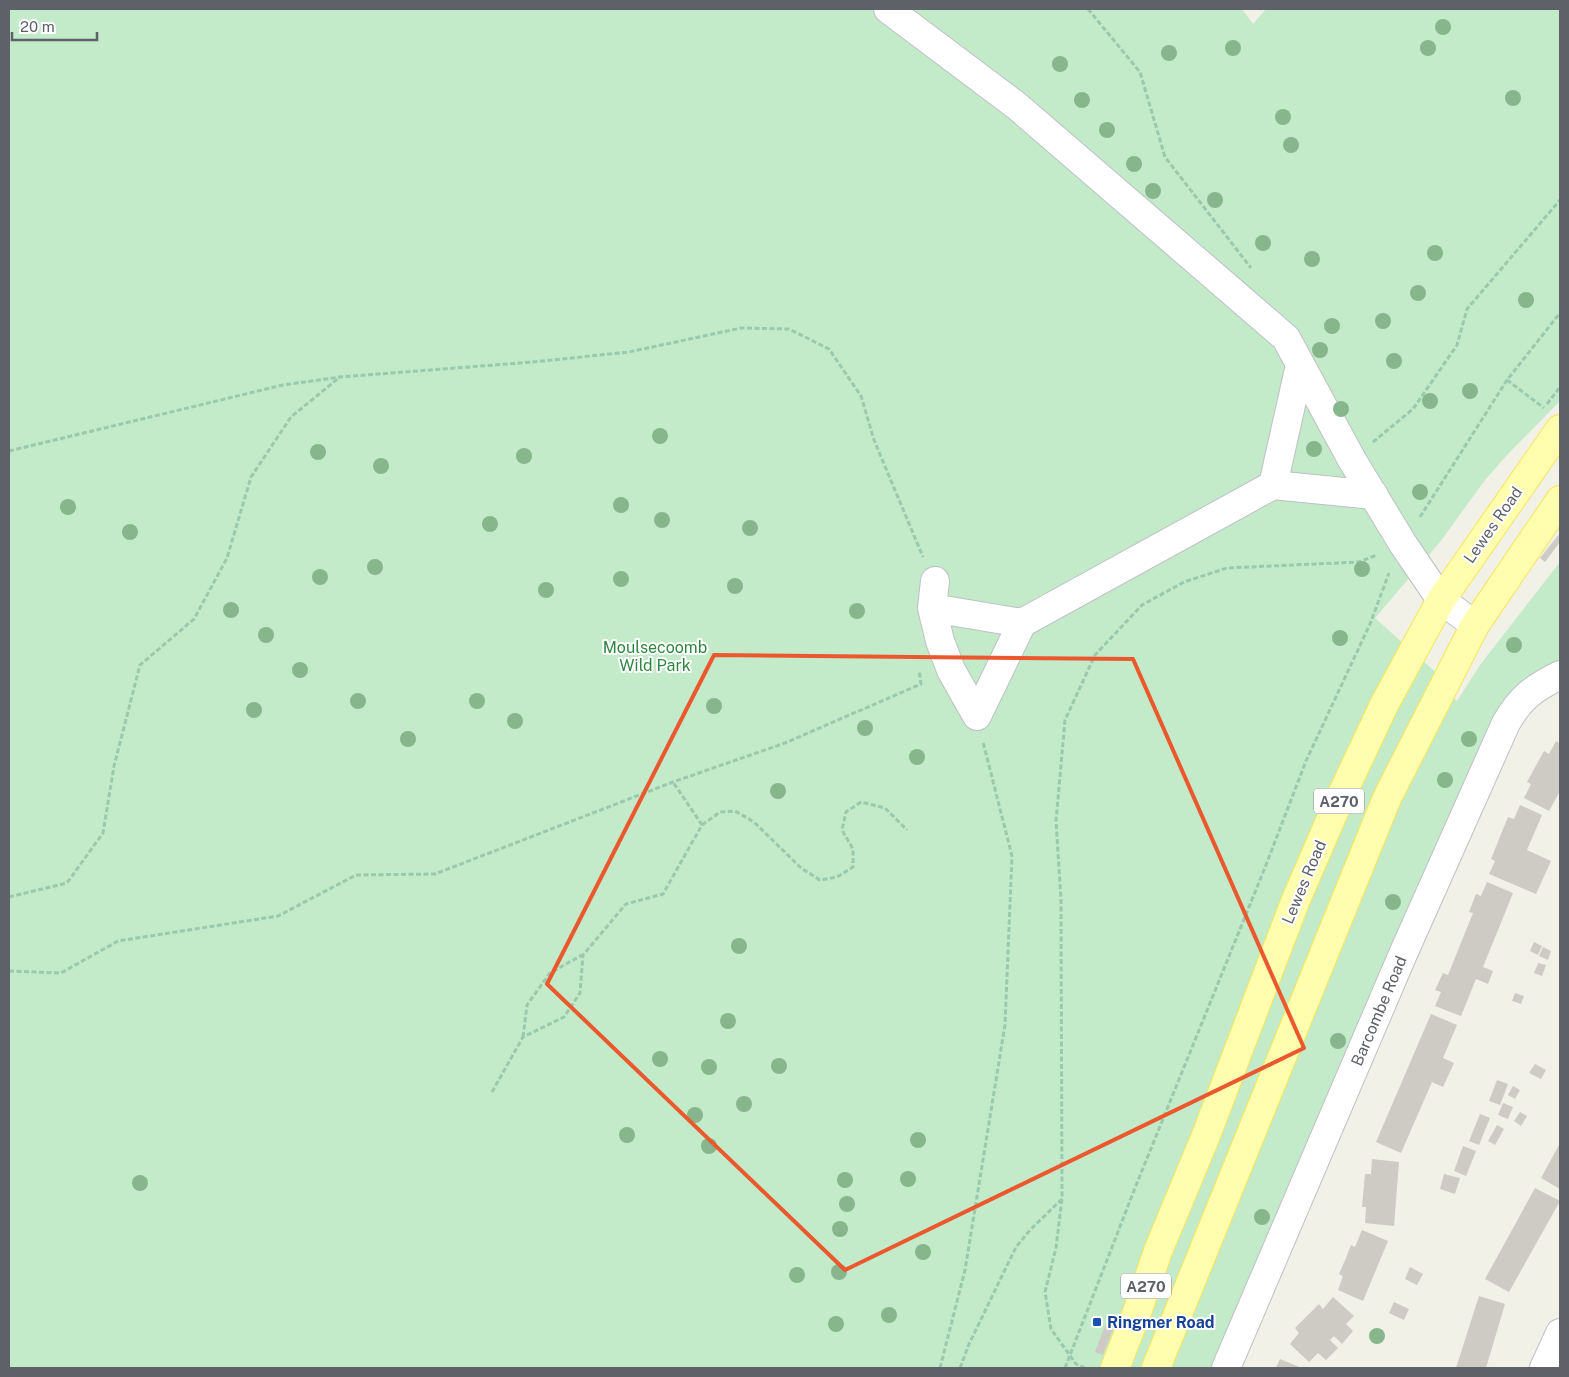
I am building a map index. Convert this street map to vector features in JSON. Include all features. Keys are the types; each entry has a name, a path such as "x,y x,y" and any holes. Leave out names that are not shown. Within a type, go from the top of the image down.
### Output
{"main road":[{"name":"Lewes Road","path":"1115,1368 1158,1251 1205,1138 1295,902 1336,807 1385,703 1441,600 1555,421"},
{"name":"A270","path":"1156,1368 1387,798 1475,625 1560,500"}],"street":[{"path":"888,9 1016,106 1286,338 1352,460 1403,544 1441,600 1475,625"},
{"path":"1273,485 1300,366"},
{"path":"977,716 1022,623 1273,485 1374,495"},
{"path":"935,581 932,608 940,641 952,670 977,716"},
{"path":"932,608 1022,623"},
{"name":"Barcombe Road","path":"1226,1368 1399,963 1506,723 1514,709 1524,698 1543,683 1560,675"},
{"path":"1544,1368 1560,1333"}],"path":[{"path":"1088,9 1140,72 1165,157 1253,271"},
{"path":"1352,460 1413,409 1457,345 1467,309 1560,200"},
{"path":"1066,1368 1135,1188 1266,865 1306,761 1370,624 1385,582 1403,544 1507,380 1560,313"},
{"path":"9,451 273,388 340,377 533,362 629,352 742,328 790,330 829,349 861,396 874,440 917,544 935,581"},
{"path":"9,897 67,884 103,833 114,766 140,666 194,619 227,558 251,477 292,417 340,377"},
{"path":"1507,380 1543,408 1555,421"},
{"path":"1543,408 1560,387"},
{"path":"1086,1368 1076,1364 1051,1328 1045,1292 1056,1248 1062,1198 1061,900 1056,821 1066,720 1095,655 1142,605 1184,582 1227,568 1360,562 1403,544"},
{"path":"9,971 61,973 118,941 278,916 356,875 435,874 673,782 785,743 921,684 918,664 923,654 934,648 940,641"},
{"path":"940,1368 965,1270 1005,1025 1012,856 977,716"},
{"path":"673,782 702,825"},
{"path":"492,1092 523,1036 527,1005 550,973 583,955 626,904 663,894 702,825 720,812 736,811 754,822 802,868 820,880 837,877 853,867 853,849 842,830 846,812 860,802 886,808 907,830"},
{"path":"523,1036 564,1017 580,993 583,955"},
{"path":"960,1368 968,1344 1016,1248 1030,1230 1062,1198"}],"highlighted area":[{"path":"714,655 1133,659 1304,1048 845,1270 547,984"}],"green space":[{"name":"Moulsecoomb Wild Park","path":"9,9 1242,9 1253,24 1266,9 1560,9 1560,401 1485,480 1440,542 1375,618 1440,676 1437,683 1457,701 1480,665 1560,562 1560,664 1530,679 1216,1368 9,1368"}],"building":[{"path":"1560,533 1560,542 1545,562 1540,558"},
{"path":"1556,741 1560,744 1560,791 1549,811 1524,798 1531,784 1527,782 1544,751 1549,754"},
{"path":"1520,805 1542,815 1527,850 1551,861 1536,894 1489,874 1495,861 1491,859 1508,817 1514,819"},
{"path":"1487,882 1513,893 1483,967 1493,971 1488,984 1476,979 1461,1016 1435,1006 1441,992 1435,990 1443,973 1448,975 1473,913 1469,912 1476,894 1481,896"},
{"path":"1534,942 1542,946 1538,955 1530,951"},
{"path":"1543,947 1551,951 1548,960 1539,956"},
{"path":"1538,963 1546,965 1542,976 1534,973"},
{"path":"1515,993 1524,996 1521,1004 1512,1001"},
{"path":"1431,1014 1457,1025 1443,1058 1454,1063 1443,1087 1432,1082 1401,1153 1376,1142"},
{"path":"1535,1064 1546,1070 1541,1079 1529,1073"},
{"path":"1497,1080 1508,1084 1500,1105 1489,1101"},
{"path":"1513,1086 1520,1090 1515,1099 1508,1095"},
{"path":"1503,1103 1513,1107 1508,1119 1498,1115"},
{"path":"1520,1112 1527,1116 1521,1126 1514,1121"},
{"path":"1480,1114 1490,1118 1479,1145 1469,1141"},
{"path":"1497,1125 1504,1129 1495,1145 1488,1141"},
{"path":"1560,1143 1560,1189 1541,1178"},
{"path":"1463,1146 1476,1151 1466,1176 1454,1171"},
{"path":"1372,1159 1399,1162 1394,1226 1365,1223 1366,1207 1362,1207 1365,1174 1371,1174"},
{"path":"1444,1174 1460,1178 1455,1194 1440,1189"},
{"path":"1535,1188 1560,1201 1509,1292 1485,1279"},
{"path":"1362,1230 1388,1241 1363,1301 1338,1290 1343,1276 1339,1274 1351,1245 1355,1247"},
{"path":"1410,1267 1423,1274 1417,1285 1405,1279"},
{"path":"1479,1296 1505,1304 1486,1368 1456,1368"},
{"path":"1333,1297 1354,1316 1346,1324 1353,1331 1342,1344 1334,1336 1330,1340 1338,1348 1326,1360 1318,1353 1309,1362 1290,1344 1299,1333 1295,1328 1319,1304 1323,1309"},
{"path":"1394,1302 1409,1309 1404,1320 1389,1313"},
{"path":"1109,1315 1117,1319 1103,1355 1095,1352"},
{"path":"1280,1359 1302,1368 1276,1368"}],"place":[{"name":"Ringmer Road","path":"1097,1322"}]}
